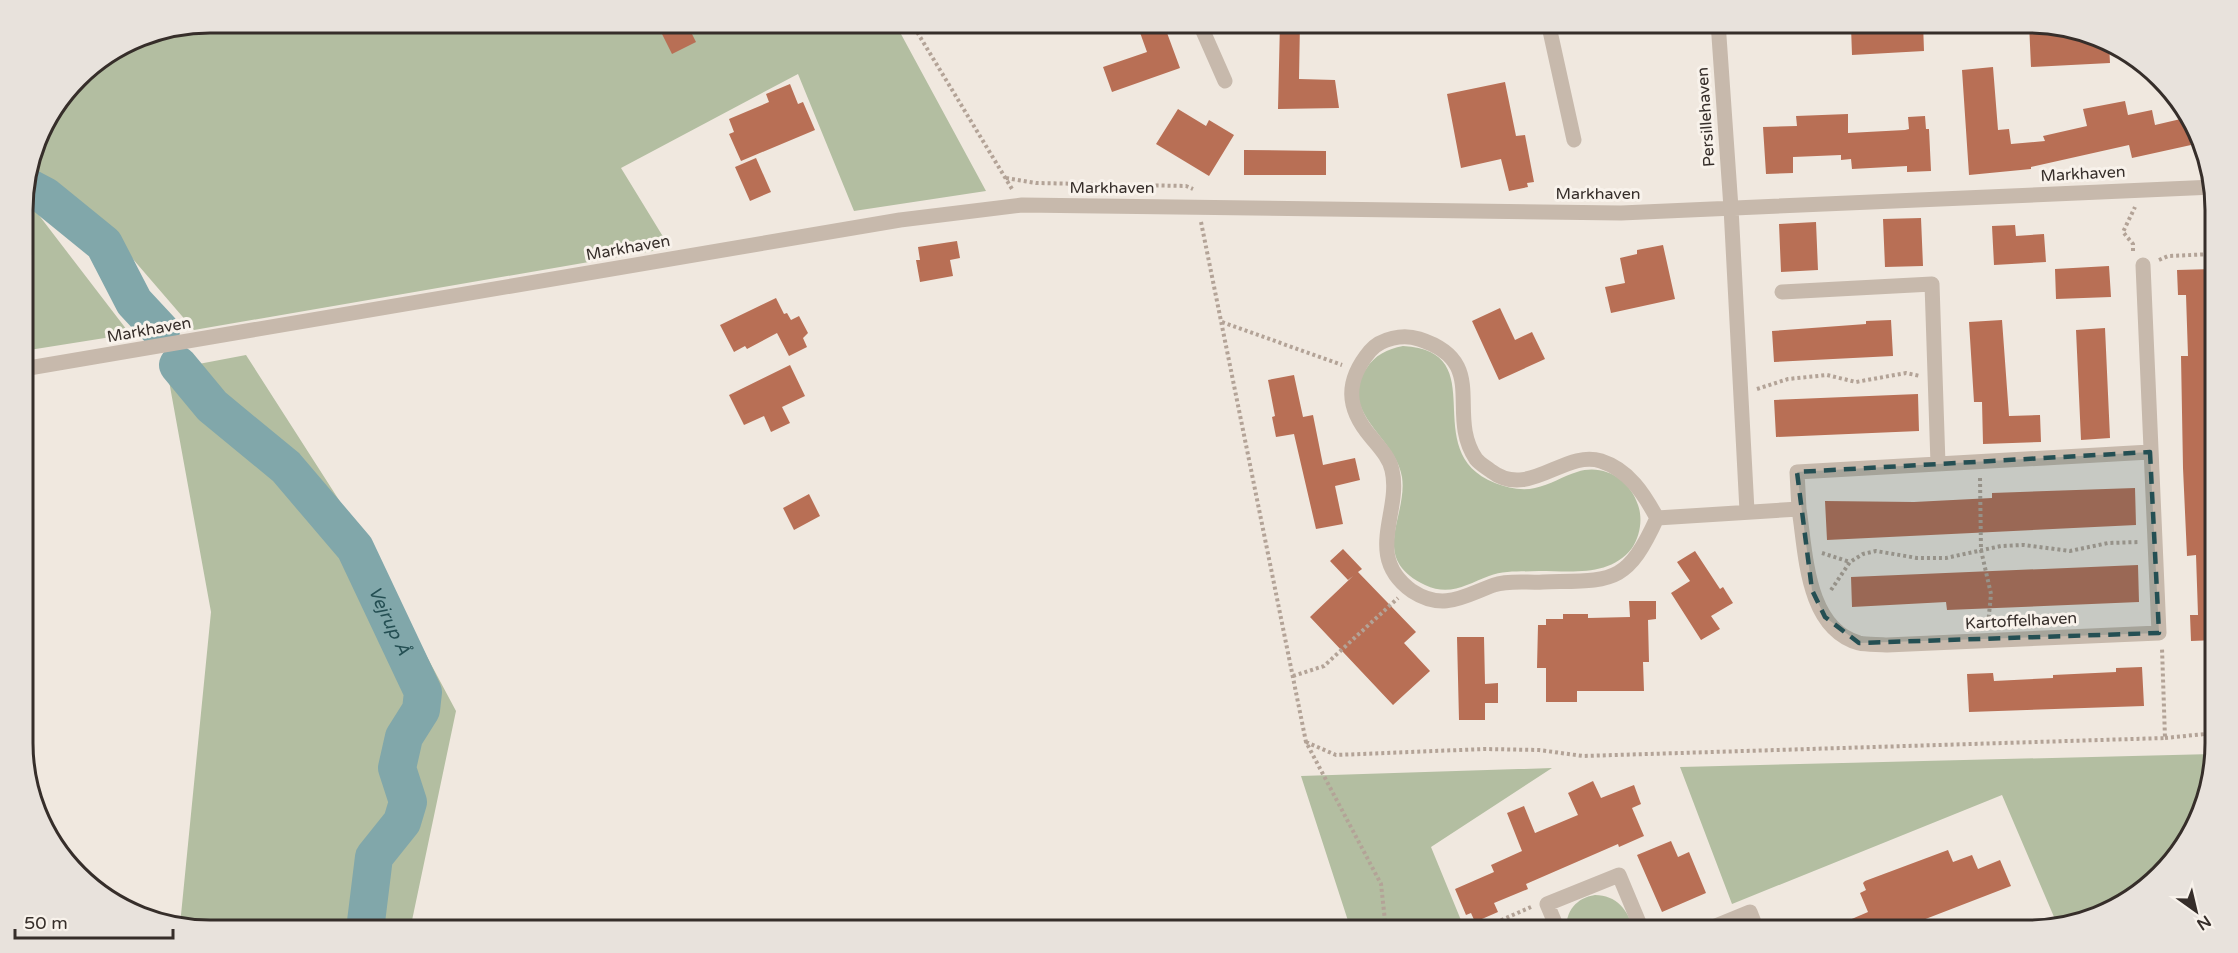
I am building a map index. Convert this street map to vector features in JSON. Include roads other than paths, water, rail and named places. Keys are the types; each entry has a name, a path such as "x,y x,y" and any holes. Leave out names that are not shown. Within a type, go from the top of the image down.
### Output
{"street":[{"path":"1204,33 1225,81"},
{"path":"1550,33 1574,140"},
{"name":"Persillehaven","path":"1719,33 1731,208"},
{"name":"Markhaven","path":"33,367 900,220 1022,205 1621,213 2203,187"},
{"path":"1731,208 1747,511"},
{"path":"2144,265 2150,452"},
{"path":"1782,292 1932,284 1938,464"},
{"path":"1394,337 1414,337 1437,344 1457,364 1464,385 1462,423 1468,444 1477,461 1496,475 1512,480 1535,478 1577,460 1599,460 1623,471 1644,495 1657,518 1639,556 1623,571 1600,580 1496,584 1455,601 1432,599 1409,588 1401,580 1386,550 1385,536 1394,496 1391,468 1381,449 1355,415 1351,395 1357,370 1374,347 1394,337"},
{"name":"Kartoffelhaven","path":"2150,452 2159,633 1887,645 1859,643 1838,631 1825,616 1812,590 1799,509 1797,472 2150,452"},
{"path":"1657,518 1799,509"},
{"path":"1554,920 1547,904 1619,874 1638,920"},
{"path":"1730,920 1749,912 1753,920"}],"waterway":[{"name":"Vejrup Å","path":"34,190 45,196 104,244 134,302 161,331"},
{"name":"Vejrup Å","path":"178,365 212,406 286,467 355,548 423,692 421,710 404,737 397,768 408,802 402,822 374,857 366,920"}]}
